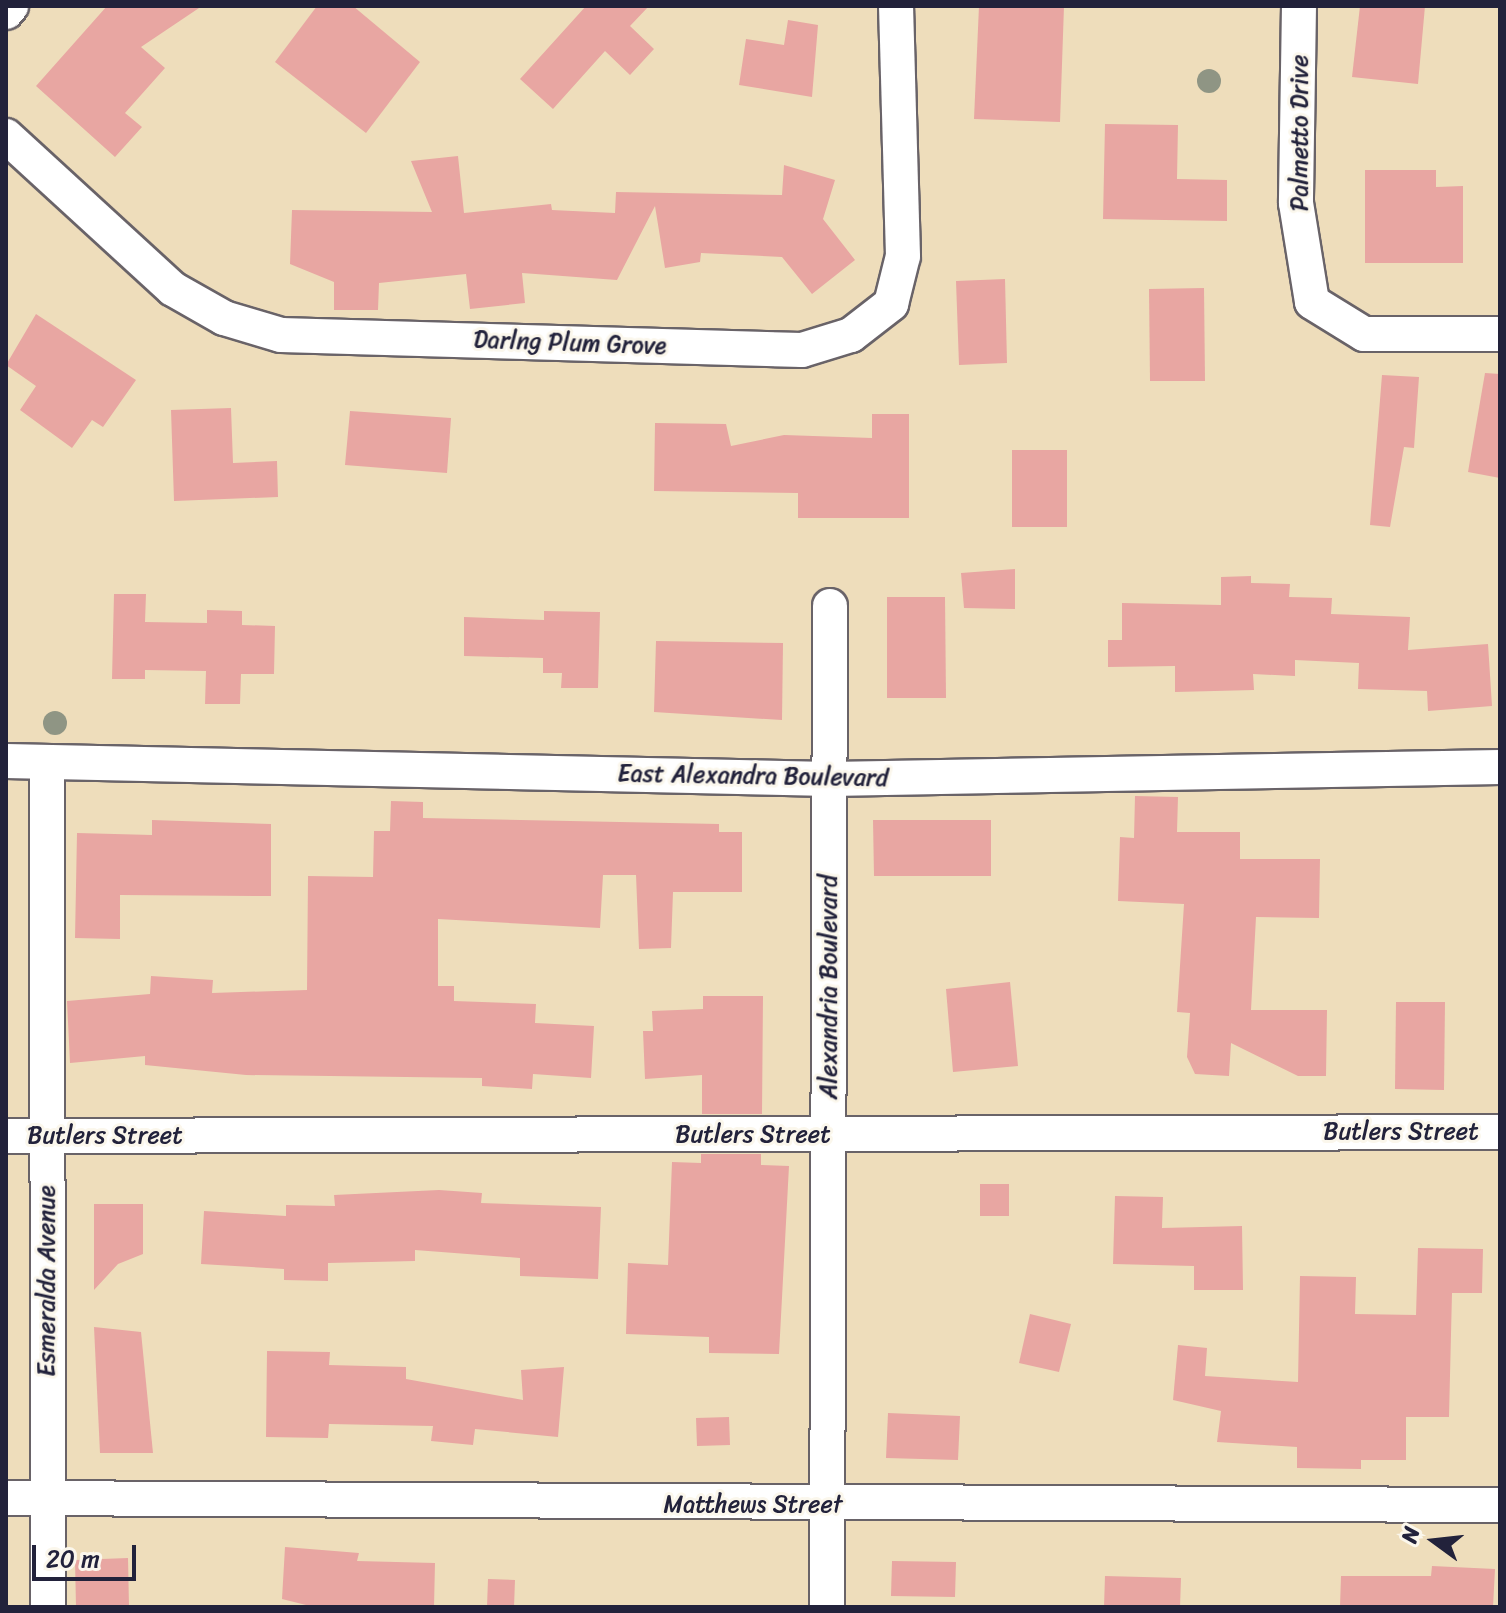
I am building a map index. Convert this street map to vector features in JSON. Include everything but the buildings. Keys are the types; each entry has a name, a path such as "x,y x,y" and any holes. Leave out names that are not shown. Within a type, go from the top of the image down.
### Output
{"street":[{"path":"6,12 11,6"},
{"name":"Darlng Plum Grove","path":"6,136 173,289 224,318 281,335 802,350 851,335 891,304 903,256 896,6"},
{"name":"Palmetto Drive","path":"1299,6 1296,203 1312,302 1364,334 1500,334"},
{"name":"Alexandria Boulevard","path":"827,1607 830,606"},
{"name":"East Alexandra Boulevard","path":"6,761 830,779 1500,767"},
{"name":"Esmeralda Avenue","path":"47,762 48,1607"},
{"name":"Butlers Street","path":"6,1136 1500,1132"},
{"name":"Matthews Street","path":"6,1498 828,1506 1500,1505"}]}
